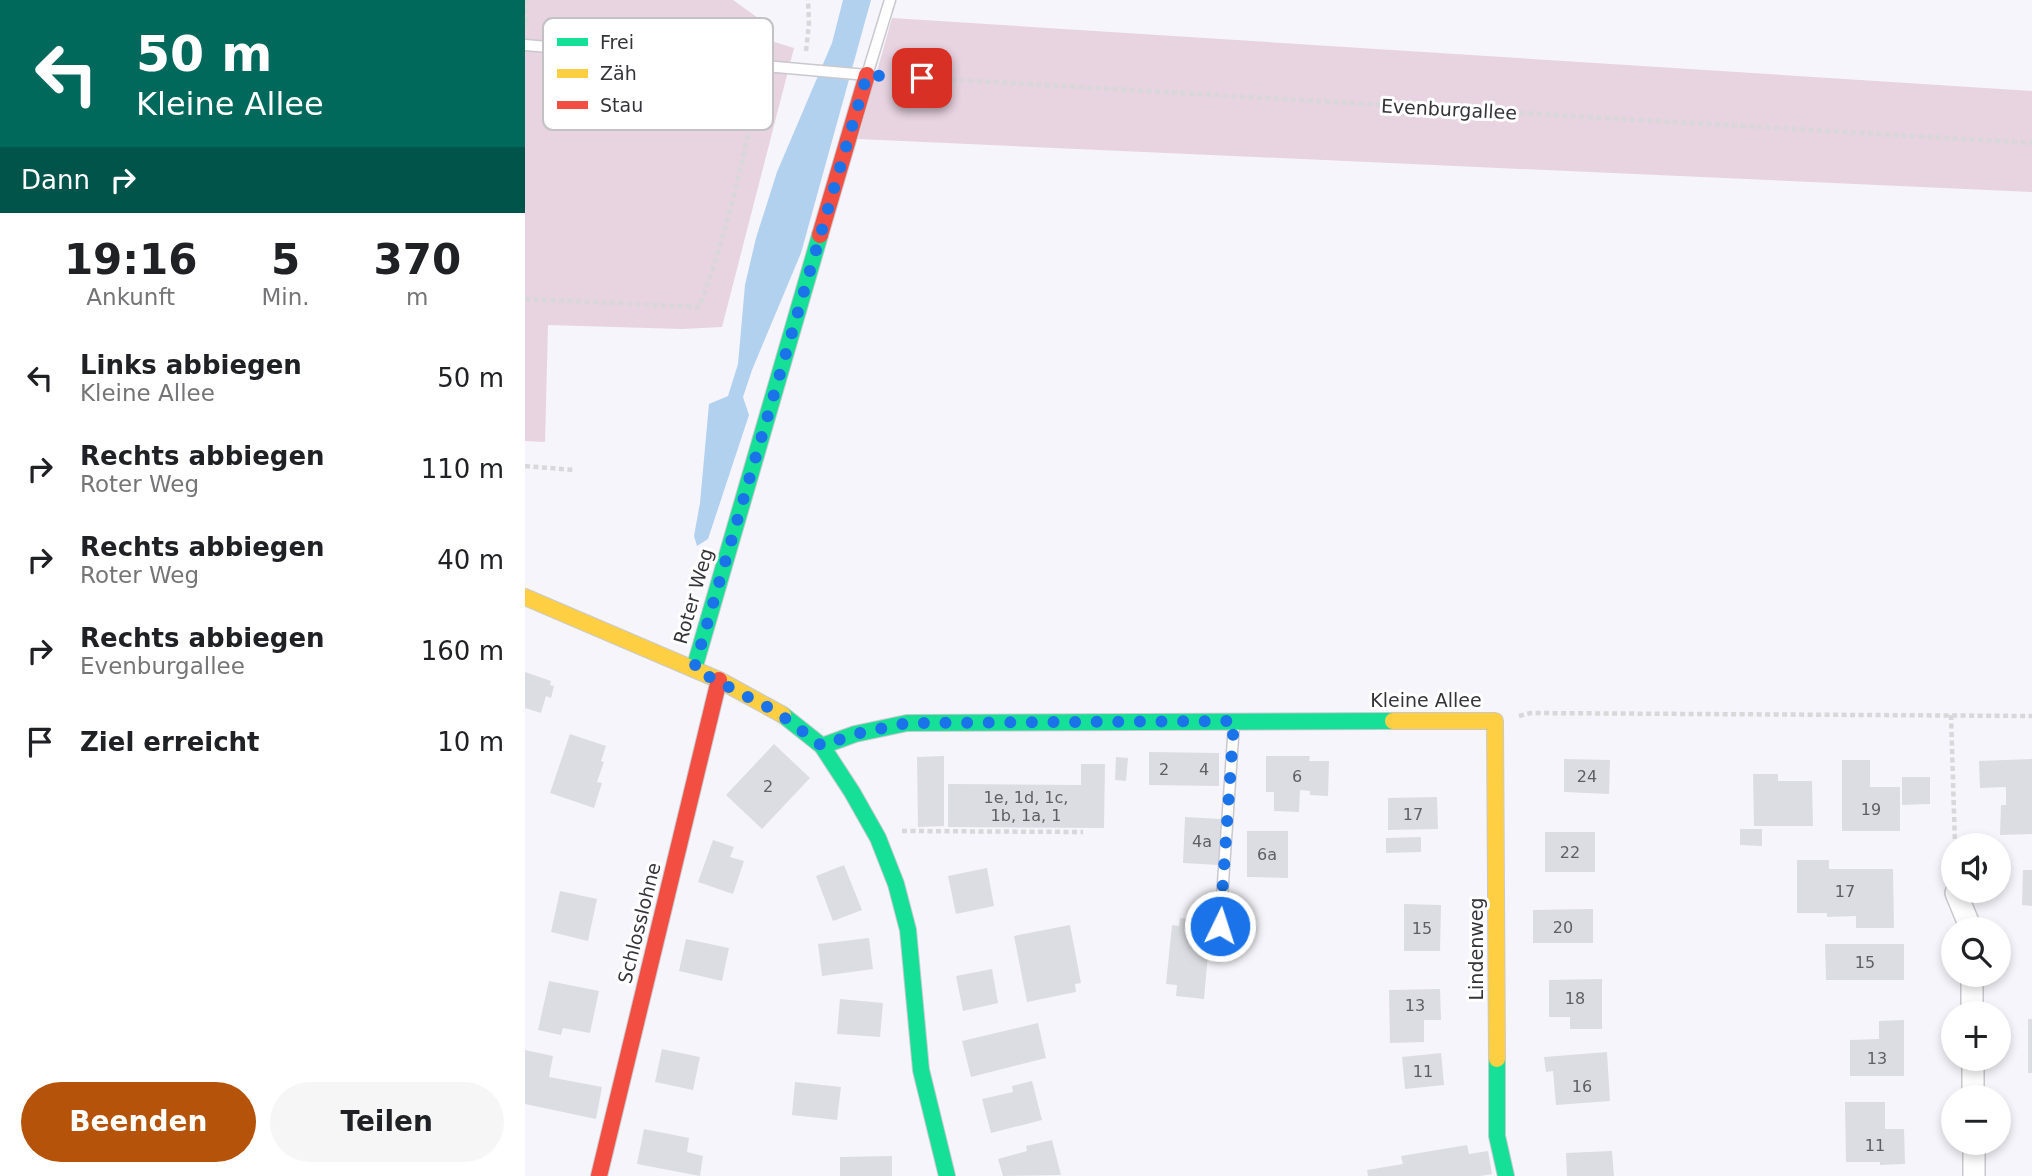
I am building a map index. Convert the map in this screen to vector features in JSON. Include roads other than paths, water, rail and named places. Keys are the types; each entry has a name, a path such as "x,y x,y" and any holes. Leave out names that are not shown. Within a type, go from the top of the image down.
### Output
{"street":[{"name":"Roter Weg","path":"867,75 694,669 777,712 822,746 874,831 896,884 908,930 921,1070 947,1176"},
{"path":"525,597 694,669"},
{"name":"Schlosslohne","path":"599,1176 719,680"},
{"name":"Kleine Allee","path":"822,746 855,734 907,723 1495,721"},
{"name":"Lindenweg","path":"1495,721 1497,1136 1506,1176"},
{"path":"1974,1155 1974,1176"}],"lane":[{"path":"773,67 867,75 891,0"},
{"path":"525,45 543,47"},
{"path":"1220,926 1234,721"}],"water":[{"path":"843,0 871,0 801,253 743,397 749,415 708,539 697,546 694,536 700,503 709,404 728,396 738,364 745,285 756,238 777,172 832,43"}]}
